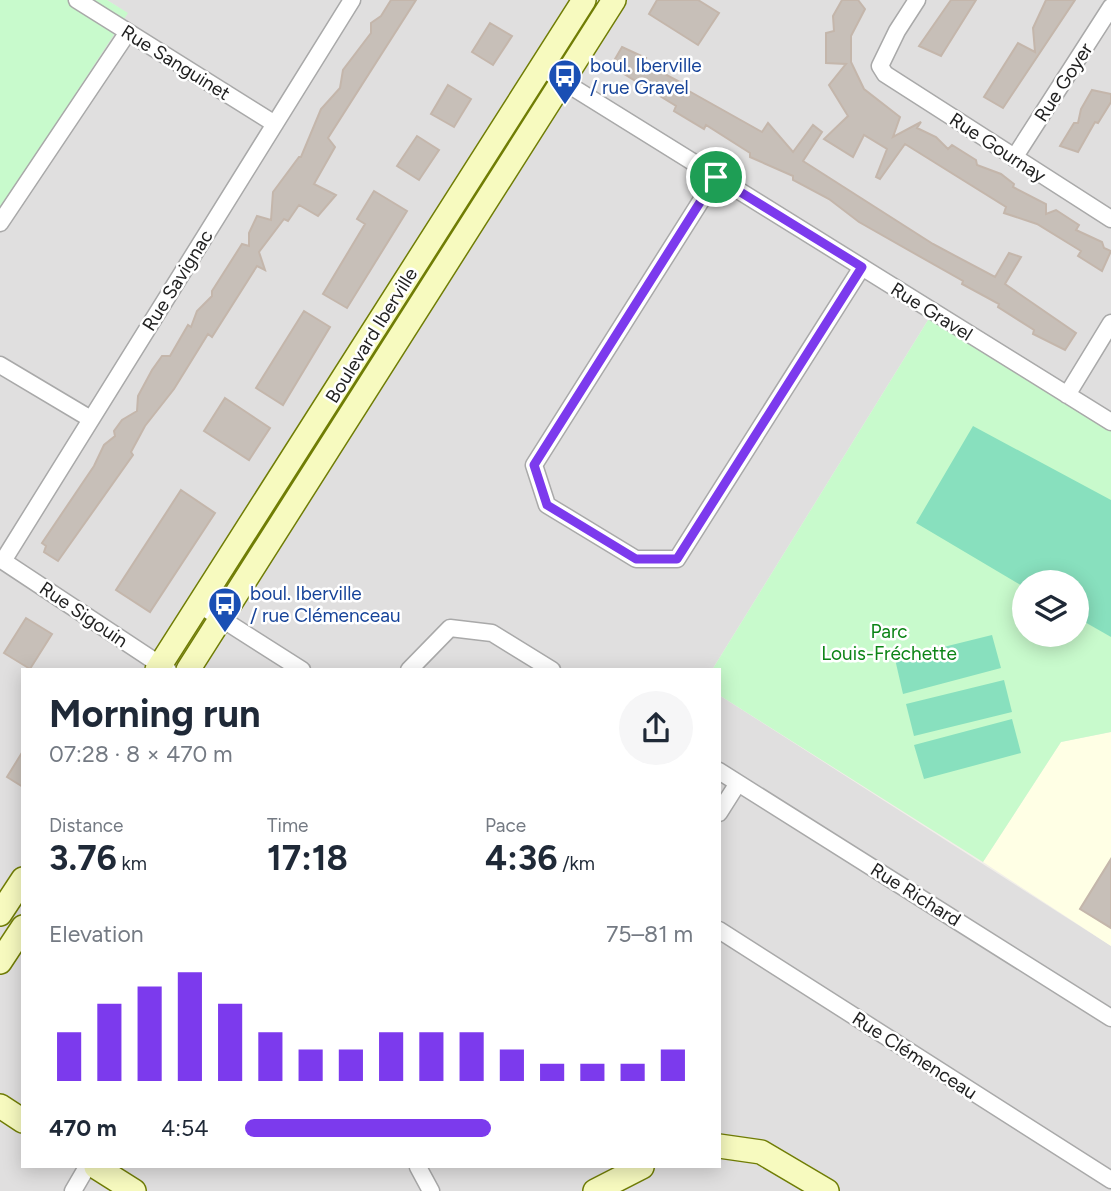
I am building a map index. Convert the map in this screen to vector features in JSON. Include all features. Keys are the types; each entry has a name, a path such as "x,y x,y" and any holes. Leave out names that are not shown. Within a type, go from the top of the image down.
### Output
{"street":[{"name":"Rue Sanguinet","path":"77,0 275,124"},
{"name":"Rue Savignac","path":"2,560 352,0"},
{"name":"Boulevard Iberville","path":"163,668 584,0"},
{"name":"Boulevard Iberville","path":"189,668 614,0"},
{"name":"Rue Gournay","path":"917,0 884,54 880,66 885,74 1111,219"},
{"name":"Rue Goyer","path":"1014,158 1111,7"},
{"path":"0,223 128,32"},
{"name":"Rue Gravel","path":"540,67 1111,422"},
{"path":"716,177 534,465 547,505 636,559 677,559 862,267"},
{"path":"1068,395 1111,323"},
{"path":"0,365 89,418"},
{"name":"Rue Sigouin","path":"2,560 161,668"},
{"path":"200,605 299,668"},
{"path":"411,668 450,628 492,633 549,668"},
{"name":"Rue Richard","path":"721,772 1111,1018"},
{"path":"721,810 738,783"},
{"path":"0,915 21,882"},
{"path":"0,962 21,930"},
{"name":"Rue Clémenceau","path":"721,931 1111,1180"},
{"path":"0,1107 21,1120"},
{"path":"721,1146 761,1152 827,1191"},
{"path":"73,1191 86,1168"},
{"path":"98,1168 134,1191"},
{"path":"419,1168 431,1191"},
{"path":"595,1191 637,1168"}],"shaded area":[{"path":"107,0 1111,0 1111,422 933,312 713,668 21,668 21,1168 721,1168 721,696 1111,946 1111,1191 0,1191 0,210 127,13"},
{"path":"1111,732 1111,946 983,862 1061,742"}],"green space":[{"path":"0,0 107,0 128,13 0,210"},
{"name":"Parc Louis-Fréchette","path":"933,312 1111,422 1111,732 1061,742 983,862 721,696 721,668 713,668"},
{"path":"973,426 1111,500 1111,637 1089,624 1089,570 1012,570 1012,580 916,523"},
{"path":"992,635 1001,668 903,694 895,659"},
{"path":"1004,680 1012,712 914,736 906,704"},
{"path":"1012,719 1021,753 924,779 914,745"}],"building":[{"path":"391,0 416,0 328,138 335,147 314,184 336,195 318,216 299,205 288,221 284,219 259,252 265,270 257,266 212,337 208,334 174,389 145,426 131,452 133,455 58,561 44,552 46,546 42,543 94,466 104,445 115,436 114,431 122,420 137,411 138,396 152,370 162,356 170,356 188,325 191,327 197,311 212,296 212,291 242,244 249,246 249,233 257,216 271,220 273,192 301,157 321,109 340,88 343,70 371,33 371,23 381,16"},
{"path":"657,0 698,0 719,13 698,45 649,14"},
{"path":"842,0 858,0 865,9 851,36 851,62 864,89 900,117 893,137 921,122 917,128 936,137 948,149 952,145 976,160 977,165 1001,174 1014,184 1013,187 1046,204 1046,214 1056,210 1079,225 1076,230 1102,242 1104,248 1111,251 1102,271 1078,256 1081,251 1037,224 1004,213 1006,207 905,144 880,179 876,177 887,149 864,135 853,157 824,139 848,116 829,85 846,64 826,63 826,33 834,31 833,16"},
{"path":"951,0 976,0 941,56 919,46"},
{"path":"1046,0 1075,0 1003,108 984,97 1018,43 1035,52 1033,28"},
{"path":"490,23 512,36 493,65 472,52"},
{"path":"622,47 646,58 644,63 682,83 680,86 762,132 768,123 793,152 813,125 822,132 803,161 933,244 995,277 1009,253 1021,257 1005,284 1076,333 1065,350 1033,334 1034,330 998,307 999,304 859,222 829,199 793,180 793,176 750,157 750,153 706,125 704,129 674,111 676,106 611,66"},
{"path":"448,85 471,99 454,127 431,114"},
{"path":"1092,90 1111,94 1111,102 1098,123 1095,122 1078,152 1060,146 1074,123 1078,123 1081,109"},
{"path":"417,136 439,150 419,180 397,166"},
{"path":"374,191 407,211 347,308 323,294 365,224 357,219"},
{"path":"304,311 330,327 283,405 256,388"},
{"path":"225,398 270,428 249,460 204,431"},
{"path":"181,490 215,513 150,612 116,590"},
{"path":"26,618 52,634 31,668 4,653"},
{"path":"21,754 21,786 7,777"},
{"path":"1111,859 1111,928 1080,909"}],"place":[{"name":"boul. Iberville / rue Gravel","path":"565,106"},
{"name":"boul. Iberville / rue Clémenceau","path":"225,634"}],"route":[{"path":"716,177 862,267 677,559 636,559 547,505 534,465 716,177"}]}
